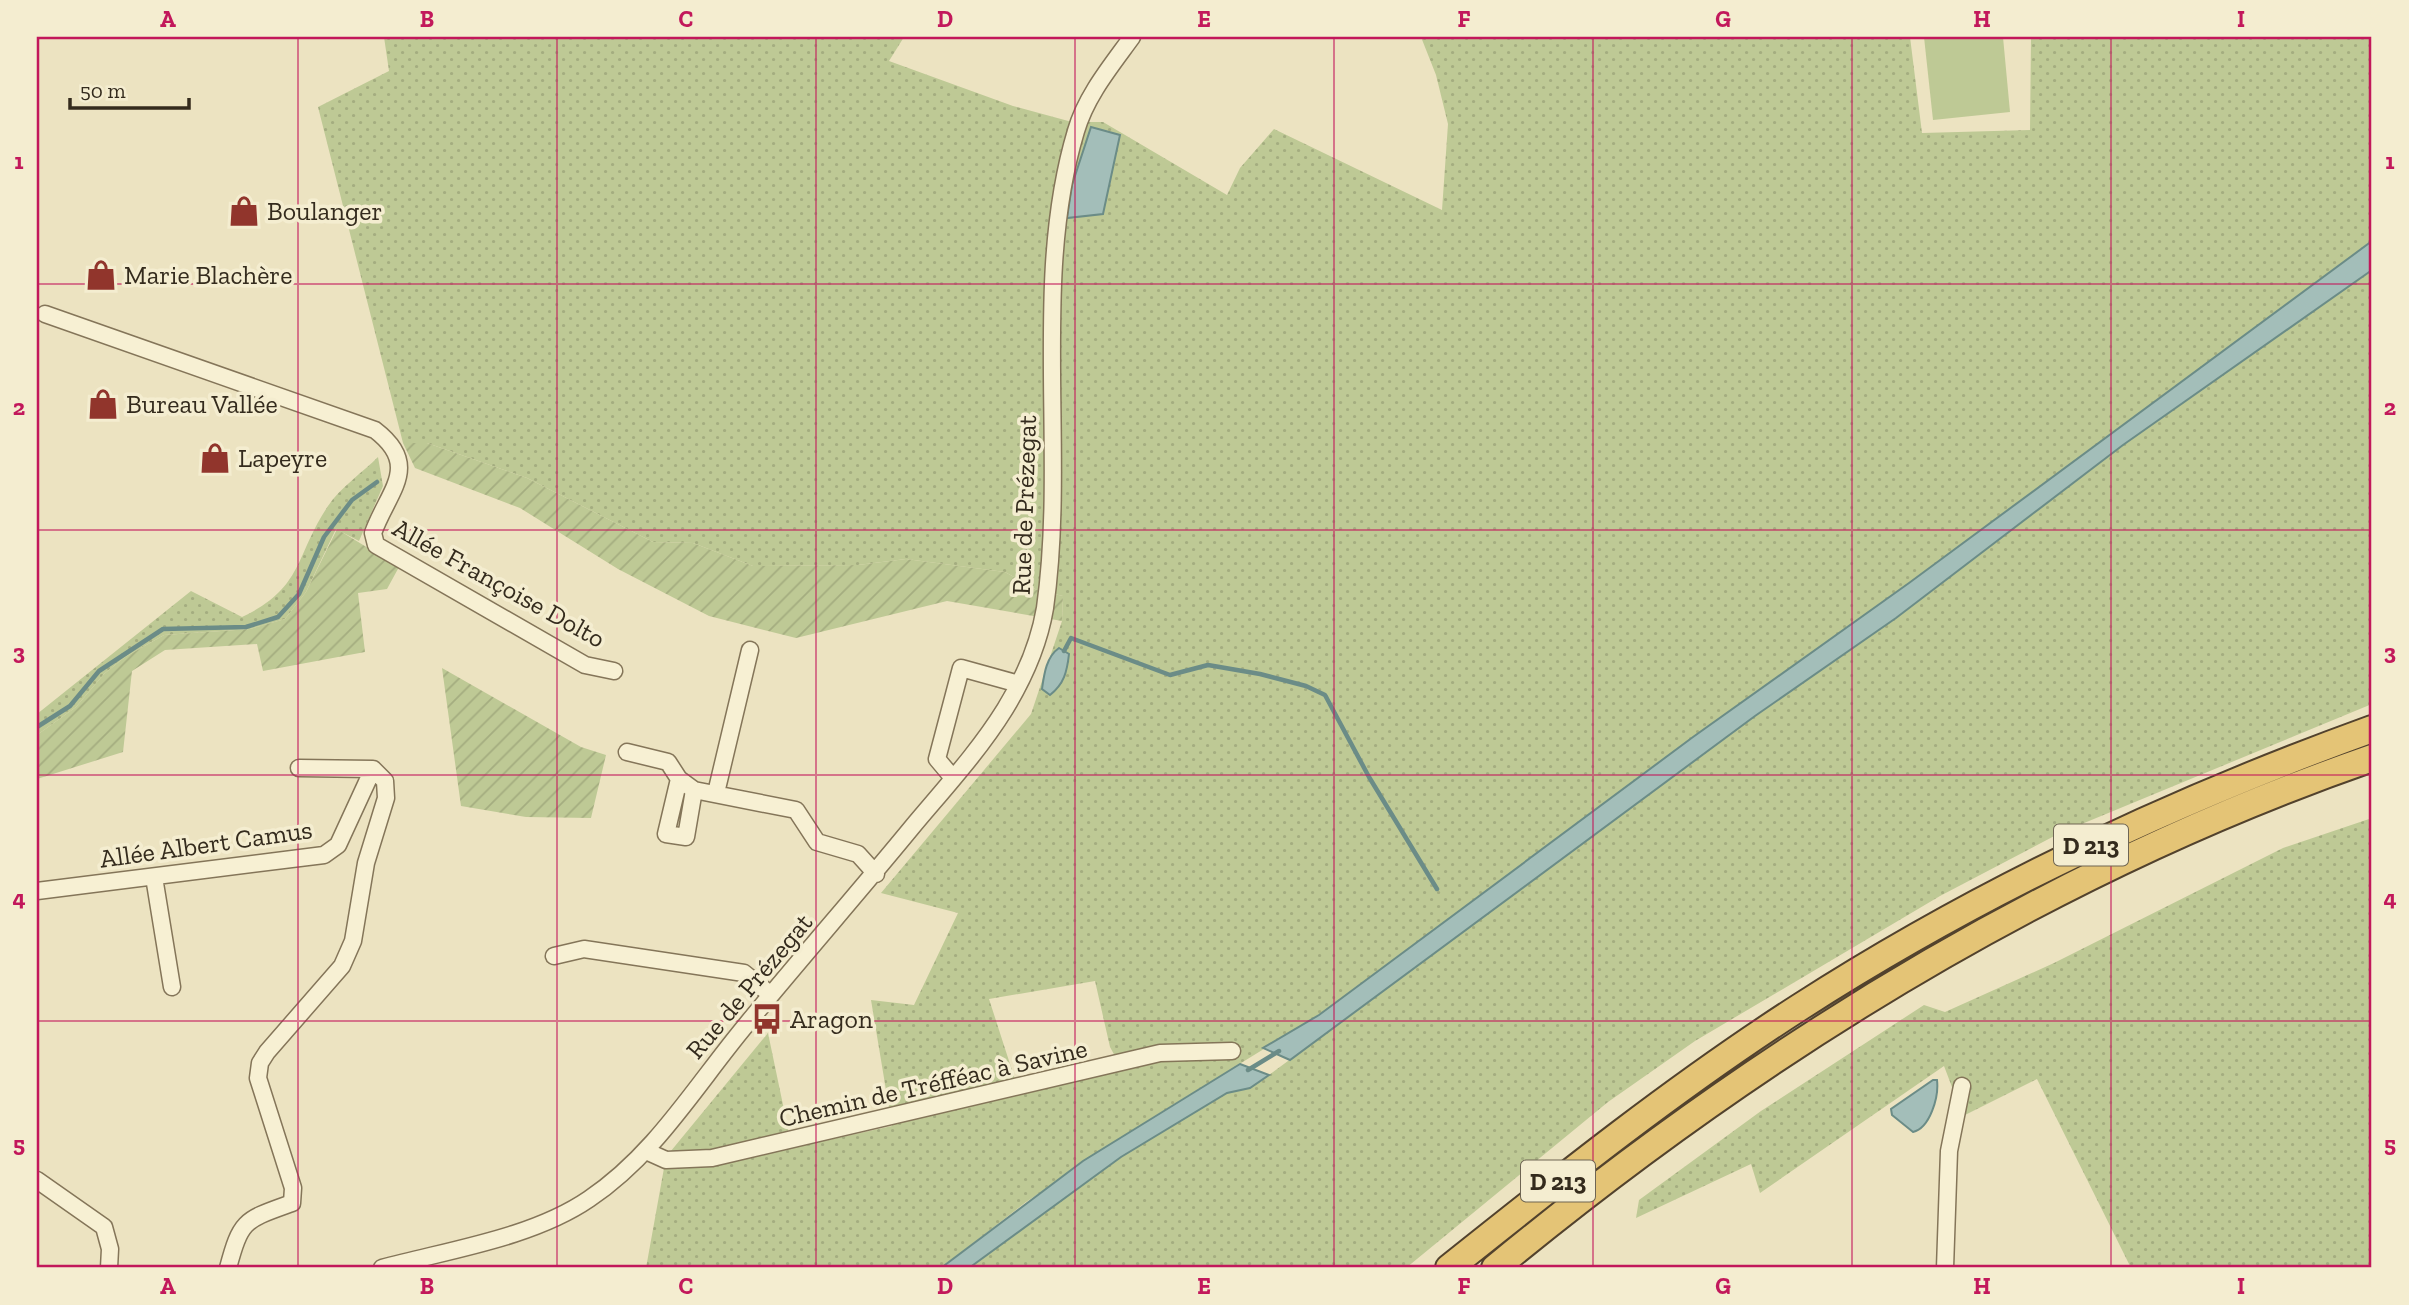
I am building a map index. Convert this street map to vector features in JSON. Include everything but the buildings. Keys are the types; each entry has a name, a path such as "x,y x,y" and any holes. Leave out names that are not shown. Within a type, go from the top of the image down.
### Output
{"highway":[{"name":"D 213","path":"1449,1268 1645,1113 1825,991 2006,888 2104,839 2250,774 2372,729"},
{"name":"D 213","path":"1495,1268 1643,1150 1772,1059 1975,937 2130,858 2222,817 2372,758"},
{"path":"1516,1268 1618,1184 1643,1150"}],"street":[{"name":"Rue de Prézegat","path":"382,1268 539,1226 585,1202 618,1179 646,1151 771,995 876,874 1003,713 1033,654 1044,610 1052,531 1055,276 1065,181 1077,128 1099,83 1132,37"},
{"name":"Allée Françoise Dolto","path":"45,313 375,430 390,442 401,462 395,491 373,533 376,545 585,665 614,671"},
{"path":"716,793 750,650"},
{"path":"953,778 937,759 961,668 1020,684"},
{"path":"627,752 668,762 679,779 694,790 796,810 817,842 858,853 876,874"},
{"path":"228,1268 240,1228 255,1217 292,1203 293,1188 257,1078 258,1068 267,1052 342,966 353,941 366,863 386,798 385,781 373,769 299,768"},
{"name":"Allée Albert Camus","path":"37,891 324,855 332,851 373,769"},
{"path":"679,779 666,834 686,837 694,790"},
{"path":"154,877 172,987"},
{"path":"554,956 584,949 744,973 771,995"},
{"name":"Chemin de Tréfféac à Savine","path":"646,1151 666,1160 712,1158 1160,1054 1232,1051"},
{"path":"1945,1268 1949,1151 1962,1086"},
{"path":"37,1180 104,1227 110,1249 109,1268"}],"green space":[{"path":"384,37 904,37 889,61 1013,106 1072,122 1103,122 1227,195 1240,168 1274,129 1442,210 1448,124 1436,75 1421,37 1910,37 1922,133 2030,130 2031,37 2372,37 2372,241 1909,583 1693,737 1319,1015 1150,1119 1026,1202 941,1268 646,1268 666,1157 768,1033 792,1148 892,1126 871,1000 914,1005 958,913 881,893 1031,714 1062,621 1063,596 1037,590 1005,572 906,559 858,565 753,566 693,543 653,542 527,478 427,443 403,443 318,107 389,71","holes":["1095,981 1110,1047 1122,1069 1020,1095 989,999"]},
{"path":"1924,37 2003,37 2010,112 1933,120"},
{"path":"2372,270 2372,704 2060,833 1940,896 1695,1041 1608,1102 1406,1268 969,1268 1121,1157 1227,1093 1250,1088 1261,1081 1755,716 1896,618 2123,445"},
{"path":"403,443 427,443 527,478 653,542 693,543 753,566 858,565 906,559 1005,572 1037,590 1063,596 1062,621 947,601 796,638 709,616 618,569 520,508 415,468"},
{"path":"378,457 383,486 359,541 336,529 306,592 285,619 250,629 164,635 125,657 104,674 76,707 37,735 37,714 191,591 242,617 277,594 296,569 317,524 333,499"},
{"path":"337,529 399,567 387,589 358,593 365,652 263,671 257,644 165,650 132,671 123,752 37,779 37,735 76,707 104,674 125,657 164,635 250,629 285,619 306,592"},
{"path":"442,668 581,747 606,755 591,818 526,817 461,806"},
{"path":"2372,818 2372,1268 2131,1268 2037,1079 1963,1116 1944,1066 1760,1193 1751,1164 1636,1218 1639,1200 1761,1111 1924,1005 1945,1012 2054,963 2283,848"}],"water":[{"path":"1091,127 1120,135 1103,214 1067,218 1072,185"},
{"path":"2372,241 2372,270 2123,445 1896,618 1755,716 1290,1060 1263,1048 1319,1015 1693,737 1909,583"},
{"path":"1059,648 1069,654 1067,666 1062,682 1050,695 1042,689 1044,678 1048,661"},
{"path":"1240,1064 1269,1075 1250,1088 1227,1093 1121,1157 969,1268 941,1268 1083,1161"},
{"path":"1933,1080 1937,1080 1937,1087 1932,1111 1924,1125 1913,1132 1892,1115 1891,1109"}],"waterway":[{"path":"37,727 70,706 99,671 163,629 246,627 278,617 299,594 324,537 352,500 377,482"},
{"path":"1064,651 1071,638 1170,675 1208,665 1260,674 1306,686 1325,695 1369,777 1437,889"},
{"path":"1248,1070 1279,1051"}],"place":[{"name":"Boulanger","path":"244,211"},
{"name":"Marie Blachère","path":"101,275"},
{"name":"Bureau Vallée","path":"103,404"},
{"name":"Lapeyre","path":"215,458"},
{"name":"Aragon","path":"767,1019"}]}
